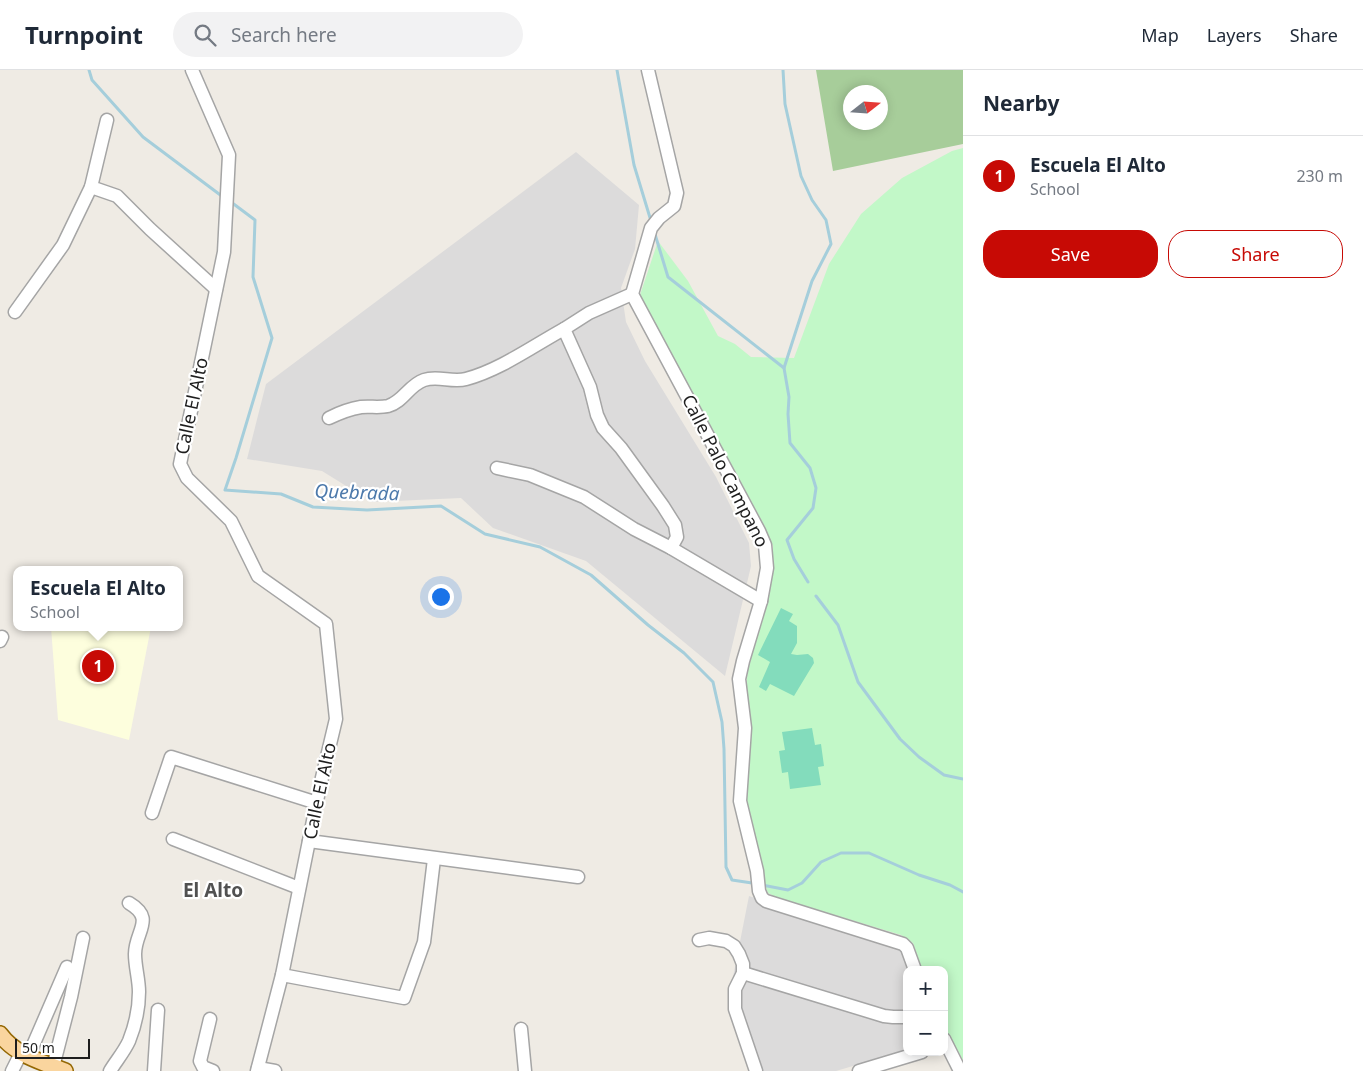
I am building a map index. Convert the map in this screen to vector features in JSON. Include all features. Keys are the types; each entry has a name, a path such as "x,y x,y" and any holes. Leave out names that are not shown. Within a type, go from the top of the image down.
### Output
{"main road":[{"path":"0,1034 6,1044 24,1055 59,1069"}],"street":[{"name":"Calle El Alto","path":"192,70 229,155 224,252 180,464 187,478 231,521 258,576 326,624 336,719 282,975 258,1069"},
{"path":"329,418 354,408 387,406 398,401 414,385 430,378 455,381 472,377 500,365 589,313 632,294 651,228 659,218 674,206 677,193 648,70"},
{"path":"16,312 63,245 91,187 107,120"},
{"path":"91,187 116,196 216,289"},
{"name":"Calle Palo Campano","path":"632,294 763,538 767,553 767,568 761,601 739,679 745,728 740,802 760,894 766,901 903,944 907,948 914,966"},
{"path":"564,329 590,387 602,428 625,454 675,525 677,536 671,548"},
{"path":"497,468 530,475 584,497 634,529 671,548 761,601"},
{"path":"152,812 171,757 317,803"},
{"path":"173,838 299,888"},
{"path":"309,841 578,877"},
{"path":"282,975 404,998 424,942 434,859"},
{"path":"110,1071 128,1042 135,1024 138,1005 139,991 135,952 142,924 142,914 139,909 129,903"},
{"path":"59,1069 84,938"},
{"path":"699,940 718,939 726,941 734,946 739,954 743,964 743,973 734,989 735,1009 756,1071"},
{"path":"12,1071 24,1055 67,967"},
{"path":"743,973 884,1016 903,1017"},
{"path":"154,1071 158,1010"},
{"path":"210,1019 200,1061 203,1067 213,1071"},
{"path":"521,1029 525,1071"},
{"path":"948,1047 960,1071"},
{"path":"860,1071 909,1056"},
{"path":"258,1069 275,1071"}],"shaded area":[{"path":"576,152 639,205 635,249 621,288 626,322 645,361 716,477 749,543 751,566 725,676 586,561 493,528 461,498 372,502 322,471 247,459 266,384"},
{"path":"51,631 150,631 129,740 58,720"},
{"path":"749,896 901,947 908,966 903,966 903,1051 836,1071 762,1071 740,1007 739,992 733,977"}],"green space":[{"path":"816,70 963,70 963,144 833,171"},
{"path":"963,148 963,1060 948,1035 948,966 921,966 913,943 901,935 778,898 768,893 745,808 746,688 748,669 765,609 773,570 773,546 764,525 640,295 658,241 688,281 718,336 735,344 751,357 794,358 829,264 861,214 902,178 952,151"},
{"path":"781,608 793,614 789,621 797,626 797,643 791,654 808,654 813,658 814,663 794,696 770,684 766,691 759,687 770,662 758,655"},
{"path":"812,728 815,745 821,744 824,766 818,767 821,785 790,789 788,772 782,773 779,751 785,750 782,732"}],"waterway":[{"name":"Quebrada","path":"89,70 92,80 143,137 223,197"},
{"path":"617,70 634,165 651,221"},
{"path":"783,70 785,104 801,176 812,200 826,220 831,244 812,281 784,368 789,397 790,443 810,468 816,488 813,508 787,540 794,559 808,582"},
{"name":"Quebrada","path":"231,202 255,220 253,277 272,338 225,490 281,494 313,507 367,510 441,506 485,534 540,547 591,575 648,625 684,653 713,682 722,722 724,749 726,867 732,880 752,883"},
{"path":"654,231 668,277 784,368"},
{"path":"816,596 838,625 858,682 900,739 919,757 944,775 963,779"},
{"path":"762,885 788,890 802,883 821,862 841,853 869,853 963,892"}],"place":[{"name":"Escuela El Alto","path":"98,666"}],"district":[{"name":"El Alto","path":"213,890"}]}
